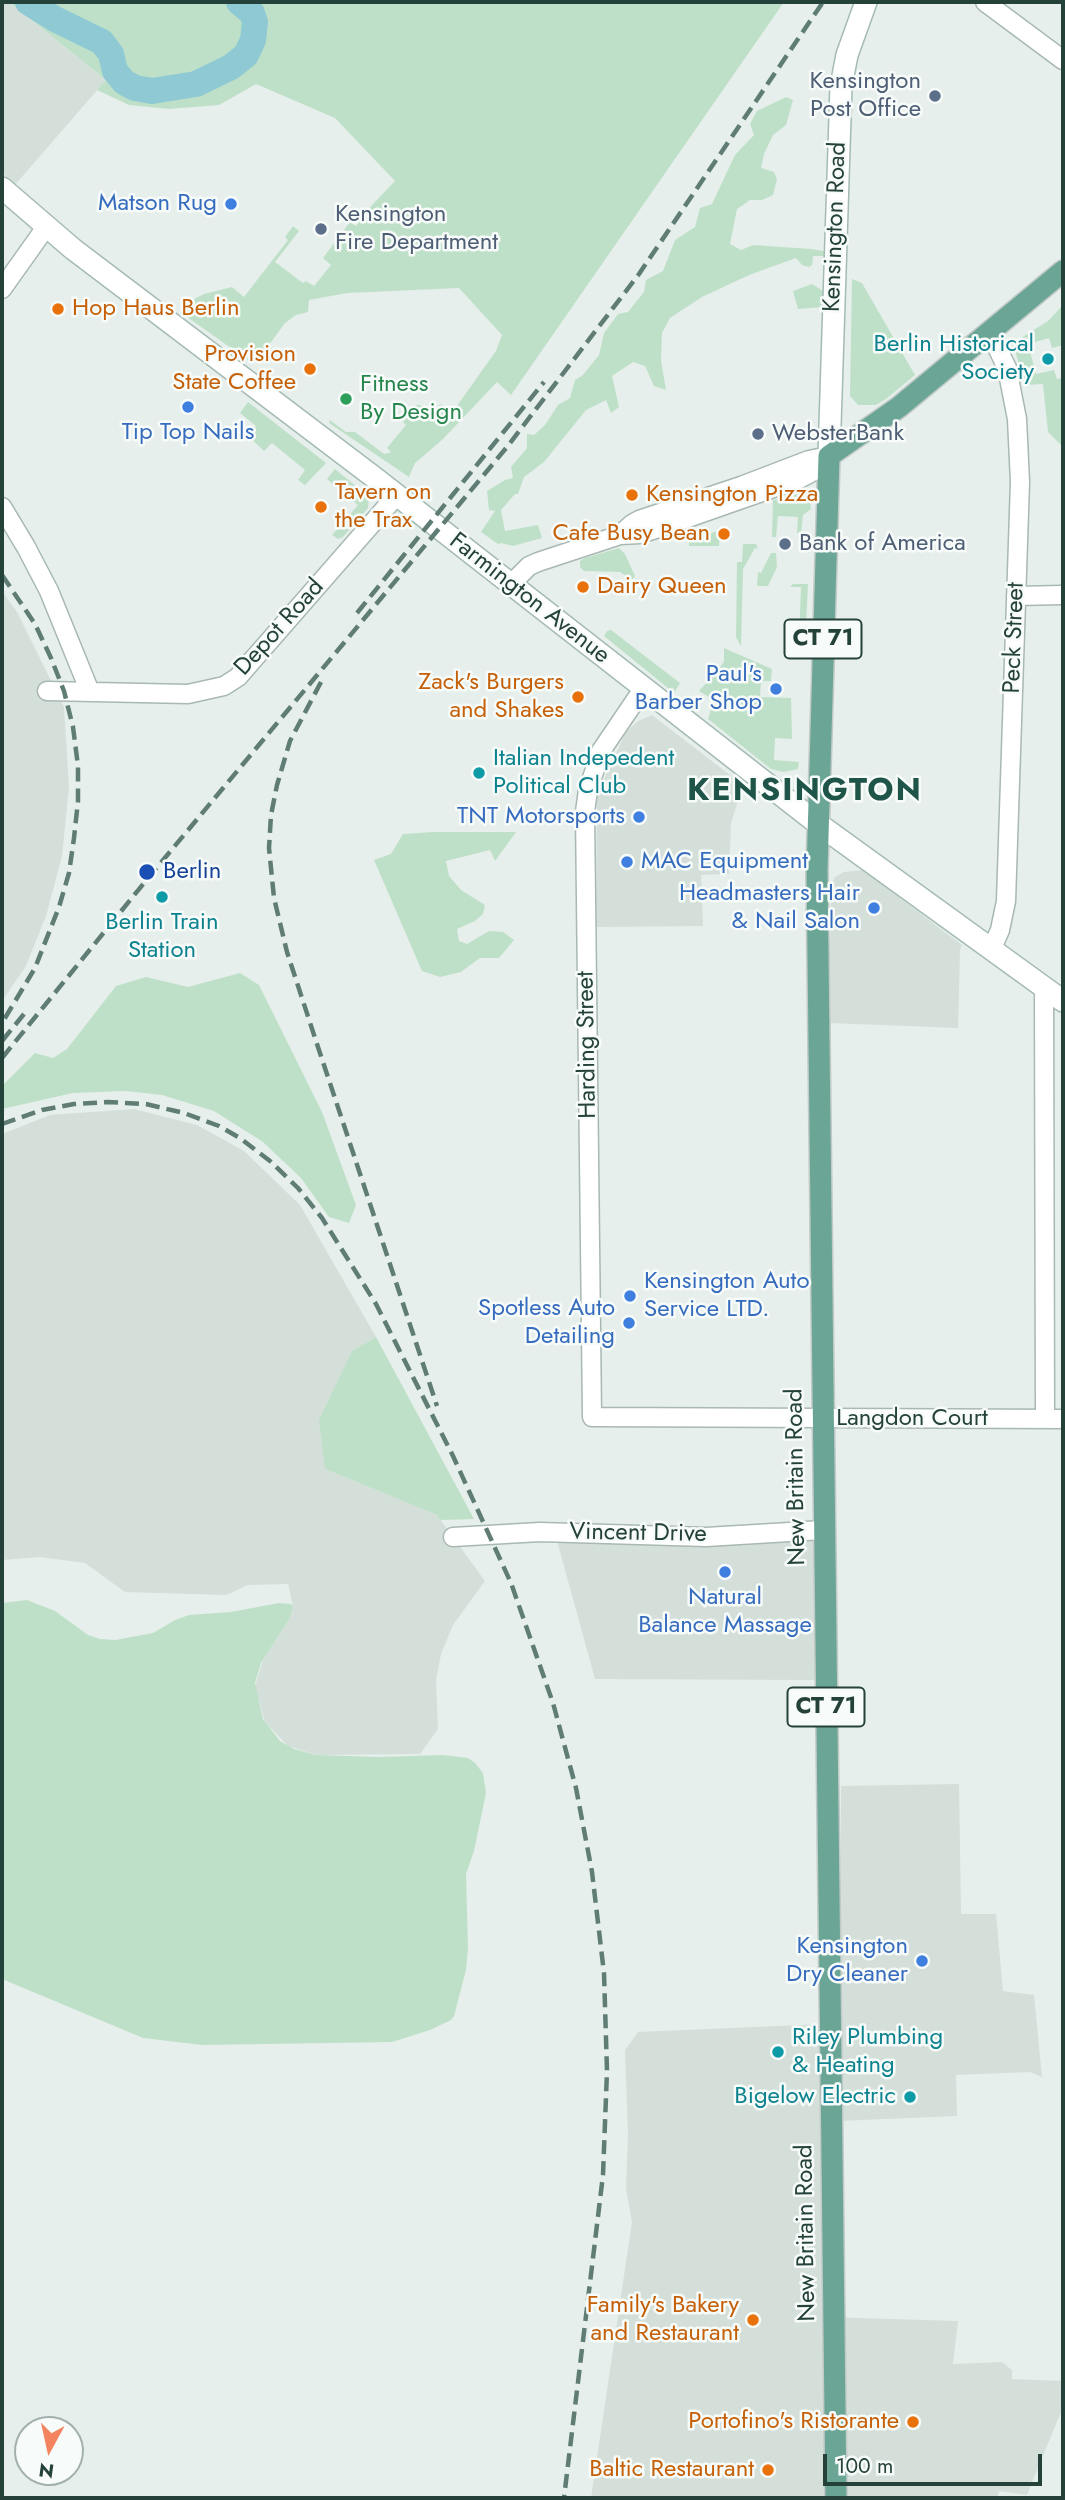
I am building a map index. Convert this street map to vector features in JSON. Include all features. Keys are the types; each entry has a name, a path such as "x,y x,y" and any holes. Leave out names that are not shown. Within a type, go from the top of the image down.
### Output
{"main road":[{"name":"Kensington Road","path":"829,456 841,86 847,55 866,2"},
{"name":"Farmington Avenue","path":"2,188 46,227 817,823 1063,1001"},
{"path":"829,456 899,407 1063,271"},
{"name":"New Britain Road","path":"829,456 817,823 836,2498"}],"street":[{"path":"985,2 1063,60"},
{"path":"2,289 46,227"},
{"name":"Peck Street","path":"989,331 1007,368 1017,419 1020,482 1006,901 1000,930 992,948"},
{"path":"510,585 528,566 620,535 635,522 657,522 760,487 809,460 829,456"},
{"name":"Depot Road","path":"47,691 195,694 234,680 396,496"},
{"path":"2,507 32,556 52,597 90,692"},
{"path":"1016,596 1063,595"},
{"name":"Harding Street","path":"592,1417 585,812 588,790 601,751 643,689"},
{"path":"1044,987 1045,1419"},
{"name":"Langdon Court","path":"592,1417 1063,1419"},
{"name":"Vincent Drive","path":"453,1537 540,1532 706,1537 824,1530"}],"shaded area":[{"path":"2,2 9,2 106,80 14,186 2,172"},
{"path":"2,591 17,612 64,707 69,787 62,856 46,916 26,966 2,1001"},
{"path":"652,715 743,785 731,823 729,874 701,875 703,926 596,927 597,794 626,732 638,721"},
{"path":"863,870 962,945 958,1028 829,1023 831,886 835,877 844,872"},
{"path":"134,1109 197,1125 244,1151 300,1205 376,1337 352,1351 325,1469 437,1515 485,1581 453,1625 441,1654 436,1680 438,1729 420,1754 316,1755 288,1746 265,1722 255,1686 263,1660 290,1618 293,1606 288,1584 248,1585 226,1595 125,1592 85,1563 40,1557 2,1560 2,1134 50,1115"},
{"path":"556,1537 815,1541 816,1680 595,1679"},
{"path":"959,1784 961,1914 996,1914 1003,1991 1034,1995 1042,2077 1030,2072 956,2075 957,2116 839,2121 841,1786"},
{"path":"824,2024 825,2317 958,2321 953,2364 1002,2362 1012,2370 1012,2379 1063,2381 1063,2407 1027,2495 999,2491 997,2498 591,2498 632,2222 626,2189 628,2135 625,2050 638,2032"}],"green space":[{"path":"9,2 784,2 511,395 497,382 443,439 415,463 409,477 329,423 330,420 346,432 355,432 384,454 391,452 387,448 406,425 403,422 415,405 420,405 433,414 440,404 454,410 496,351 502,335 459,288 347,293 309,300 308,312 296,315 285,323 263,353 256,359 248,360 187,317 186,313 192,300 204,294 232,287 244,297 288,240 285,237 293,226 299,231 275,262 303,283 306,281 314,286 331,265 323,258 350,222 356,226 395,181 335,118 256,84 219,105 169,109 129,105 97,90 106,80"},
{"path":"786,97 793,100 786,125 773,135 761,168 774,172 777,179 773,195 762,200 750,200 737,209 730,244 741,250 753,245 811,249 824,251 824,256 813,256 812,265 809,267 802,265 796,258 749,275 702,297 670,318 662,333 661,360 666,390 654,386 645,366 633,362 612,376 619,407 611,413 606,400 586,410 544,462 524,477 518,494 501,510 505,531 538,525 542,538 513,546 498,544 481,532 495,511 489,510 487,491 513,478 511,467 527,448 527,434 534,435 545,425 558,405 570,398 575,380 583,375 599,355 604,333 618,314 628,312 644,292 646,280 663,271 675,240 695,227 700,208 712,204 735,155 754,135 750,124 757,111"},
{"path":"852,279 862,283 915,375 876,405 858,405 850,396"},
{"path":"812,284 823,291 823,307 798,309 793,291"},
{"path":"1063,305 1063,345 1052,348 1049,338 1028,344 1036,374 1054,370 1057,379 1063,378 1063,447 1048,432 1043,384 1025,385 1013,343 1048,321"},
{"path":"248,402 326,463 305,485 298,480 305,470 272,443 264,451 248,436 256,426 240,413"},
{"path":"335,469 369,497 368,508 343,537 338,539 332,535 358,505 327,479"},
{"path":"802,493 809,494 811,509 803,515 801,533 797,533 798,517 778,516 776,537 772,537 773,500"},
{"path":"720,530 719,546 689,546 689,541"},
{"path":"743,544 756,544 758,549 755,548 743,569 741,646 736,637 737,562 742,562"},
{"path":"619,548 625,554 635,576 632,580 620,572 584,571 580,567 580,561 585,558"},
{"path":"771,553 776,553 777,567 768,586 757,586 758,572 761,573"},
{"path":"793,584 808,584 805,646 792,646 784,641 799,641 801,587 790,587"},
{"path":"611,630 680,683 674,693 604,636"},
{"path":"724,648 772,669 771,681 761,681 760,697 791,698 792,739 775,738 774,760 799,762 798,769 783,772 771,769 708,719 714,700 699,691 720,668 724,661"},
{"path":"516,832 495,861 490,850 446,861 449,876 461,890 485,905 483,914 475,921 457,929 459,941 467,944 489,931 503,932 514,940 499,958 480,958 461,972 440,977 422,971 374,860 391,854 403,834"},
{"path":"240,973 259,985 322,1112 356,1205 349,1223 329,1217 301,1178 263,1142 214,1111 162,1095 126,1091 73,1093 2,1109 2,1086 35,1053 53,1058 67,1049 116,986 146,977 188,987"},
{"path":"376,1337 474,1519 440,1520 437,1515 325,1469 319,1420 352,1351"},
{"path":"27,1600 55,1611 88,1635 115,1640 153,1633 189,1615 231,1612 279,1603 291,1604 293,1606 290,1618 261,1663 255,1683 263,1719 280,1741 294,1749 316,1755 443,1755 468,1758 475,1763 483,1773 486,1793 474,1851 466,1874 466,1970 451,2020 392,2042 202,2045 143,2038 2,1979 2,1603"}],"waterway":[{"path":"28,2 55,19 102,42 111,54 115,71 124,82 135,88 152,91 196,84 231,67 246,55 253,40 255,22 252,13 239,2"}],"railway":[{"path":"2,1058 507,447 639,274 823,2"},
{"path":"357,613 544,382"},
{"path":"2,575 35,624 51,658 64,691 73,727 78,766 74,838 69,873 59,907 35,968 2,1023"},
{"path":"321,682 290,741 277,785 271,815 269,848 274,898 287,952 437,1406"},
{"path":"2,1041 24,1014"},
{"path":"2,1124 42,1110 74,1104 146,1104 184,1113 219,1126 270,1161 298,1188 322,1218 376,1304 453,1456 511,1583 553,1703 576,1788 592,1872 604,1973 607,2071 603,2175 564,2498"}],"place":[{"name":"Kensington Post Office","path":"935,96"},
{"name":"Matson Rug","path":"231,204"},
{"name":"Kensington Fire Department","path":"321,229"},
{"name":"Hop Haus Berlin","path":"58,309"},
{"name":"Berlin Historical Society","path":"1048,359"},
{"name":"Provision State Coffee","path":"310,369"},
{"name":"Fitness By Design","path":"346,399"},
{"name":"Tip Top Nails","path":"188,407"},
{"name":"WebsterBank","path":"758,434"},
{"name":"Kensington Pizza","path":"632,495"},
{"name":"Tavern on the Trax","path":"321,507"},
{"name":"Cafe Busy Bean","path":"724,534"},
{"name":"Bank of America","path":"785,544"},
{"name":"Dairy Queen","path":"583,587"},
{"name":"Paul's Barber Shop","path":"776,689"},
{"name":"Zack's Burgers and Shakes","path":"578,697"},
{"name":"Italian Indepedent Political Club","path":"479,773"},
{"name":"TNT Motorsports","path":"639,817"},
{"name":"MAC Equipment","path":"627,862"},
{"name":"Berlin","path":"147,872"},
{"name":"Berlin Train Station","path":"162,897"},
{"name":"Headmasters Hair & Nail Salon","path":"874,908"},
{"name":"Kensington Auto Service LTD.","path":"630,1296"},
{"name":"Spotless Auto Detailing","path":"629,1323"},
{"name":"Natural Balance Massage","path":"725,1572"},
{"name":"Kensington Dry Cleaner","path":"922,1961"},
{"name":"Riley Plumbing & Heating","path":"778,2052"},
{"name":"Bigelow Electric","path":"910,2097"},
{"name":"Family's Bakery and Restaurant","path":"753,2320"},
{"name":"Portofino's Ristorante","path":"913,2422"},
{"name":"Baltic Restaurant","path":"768,2470"}],"district":[{"name":"KENSINGTON","path":"805,792"}]}
